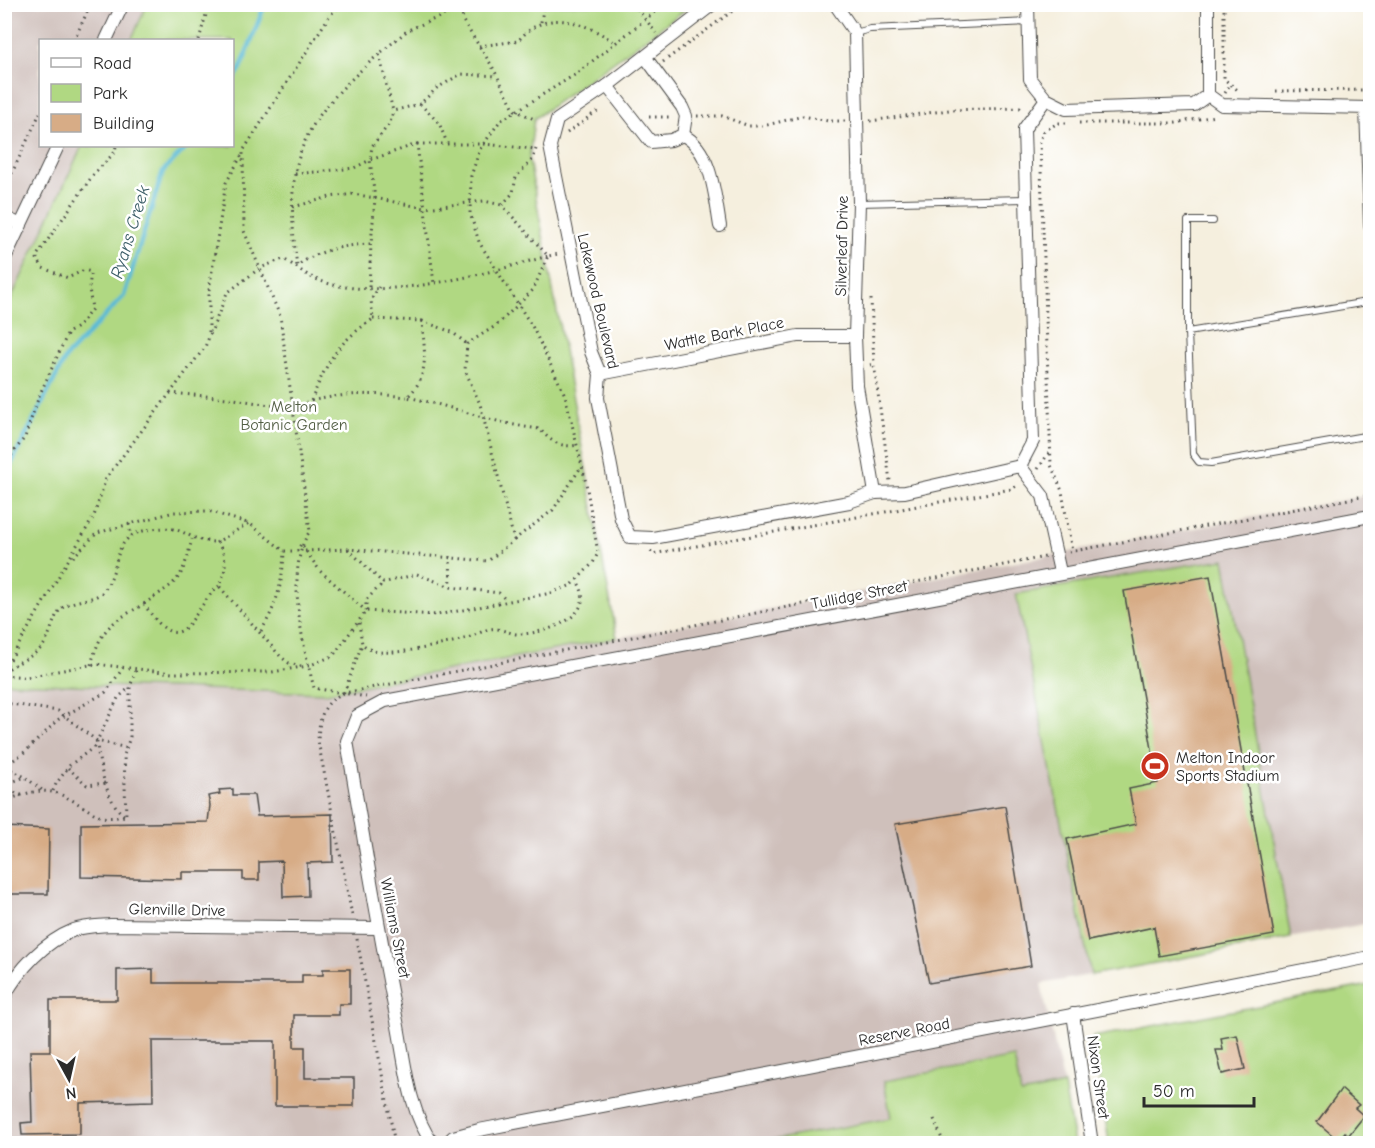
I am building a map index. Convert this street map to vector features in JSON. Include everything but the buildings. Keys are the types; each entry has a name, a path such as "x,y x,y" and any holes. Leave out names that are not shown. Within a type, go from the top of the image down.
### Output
{"street":[{"path":"106,39 123,4"},
{"path":"550,146 557,120 646,58 661,42 713,4"},
{"path":"836,4 855,33"},
{"path":"1028,4 1030,79 1046,99 1066,109 1194,105 1208,95"},
{"path":"1208,4 1208,95"},
{"name":"Silverleaf Drive","path":"855,33 859,203 856,365 875,493"},
{"path":"646,58 686,116 683,135"},
{"path":"607,86 651,142 671,141 683,135"},
{"path":"1208,95 1220,104 1367,108"},
{"path":"649,538 849,502 875,493 891,493 974,478 1020,466 1033,441 1030,270 1025,199 1024,129 1046,99"},
{"path":"683,135 694,141 703,157 713,187 720,226"},
{"name":"Lakewood Boulevard","path":"550,146 591,352 600,374 598,398 621,519 630,537 649,538"},
{"path":"4,260 58,147"},
{"path":"4,218 21,225"},
{"name":"Wattle Bark Place","path":"600,374 798,336 855,336"},
{"path":"1020,466 1043,496 1060,573"},
{"name":"Tullidge Street","path":"357,716 385,700 1371,516"},
{"name":"Williams Street","path":"357,716 347,741 378,928 413,1102 424,1133 432,1143"},
{"name":"Glenville Drive","path":"4,997 15,977 38,953 74,930 111,925 378,928"},
{"name":"Reserve Road","path":"446,1143 453,1137 479,1130 1371,957"},
{"name":"Nixon Street","path":"1073,1014 1092,1143"}],"lane":[{"path":"855,33 870,29 1028,22"},
{"path":"1367,108 1367,224 1371,243"},
{"path":"859,203 1025,199"},
{"path":"1213,221 1188,221 1188,332 1193,454 1200,462 1210,463 1371,435"},
{"path":"1188,332 1366,302 1371,299"}],"path":[{"path":"74,39 91,4"},
{"path":"199,39 209,4"},
{"path":"209,337 209,290 226,183 243,151 330,15 342,4"},
{"path":"541,22 544,4"},
{"path":"634,4 647,19 661,42"},
{"path":"301,544 320,571 366,611 436,615 551,593 577,581 593,563 598,553 578,445 565,395 547,353 479,242 470,213 471,176 483,144 500,121 514,110 576,74 617,44 664,4"},
{"path":"654,68 742,4"},
{"path":"1224,4 1224,80 1239,92 1251,92"},
{"path":"297,266 293,207 295,174 297,158 309,129 327,105 379,54 408,30 461,6 463,21 498,76 514,110 534,118"},
{"path":"479,46 518,41 541,22 567,20 602,34 617,44"},
{"path":"369,287 375,199 370,159 372,146 390,123 393,111 379,54"},
{"path":"393,111 420,104 437,88 461,74 498,76"},
{"path":"1072,552 1062,491 1055,478 1050,451 1040,140 1044,131 1058,123 1185,122 1214,118 1230,84"},
{"path":"1275,91 1371,90"},
{"path":"561,137 615,98"},
{"path":"420,104 439,123 447,143"},
{"path":"4,190 39,115"},
{"path":"645,117 686,116"},
{"path":"295,174 354,168 370,159 417,144 483,144 536,149 550,146"},
{"path":"417,144 434,284"},
{"path":"4,465 25,437 39,396 68,333 80,326 92,309 89,288 91,272 84,270 68,278 43,268 36,257 93,175 115,152 116,147"},
{"path":"502,205 513,193 516,177 534,159 536,149"},
{"path":"70,560 97,533 174,512 208,511 249,523 284,551 297,551 310,531 280,316 244,231 243,151"},
{"path":"4,183 9,181"},
{"path":"293,207 330,197 354,194 425,208 484,201 502,205 548,256"},
{"path":"297,266 311,255 330,249 371,244"},
{"path":"4,672 94,516 106,478 205,347 227,293 260,268 283,259 317,280 379,287 434,284 571,252"},
{"path":"466,344 496,325 533,290 548,256"},
{"path":"373,320 372,300 379,287"},
{"path":"311,401 334,351 348,336 373,320 422,321 452,332 466,344"},
{"path":"407,398 418,388 425,368 422,321"},
{"path":"466,344 465,370 483,415 514,540"},
{"path":"856,365 874,364 894,510"},
{"path":"170,393 228,398 293,409 311,401 342,394 373,393 483,415 507,425 540,429 546,437 565,447 578,445"},
{"path":"649,538 652,554 1012,489 1040,468 1050,451"},
{"path":"306,551 348,549 488,561 553,510 582,466"},
{"path":"395,1143 318,741 319,720 324,709 334,698 344,693 1371,495"},
{"path":"4,672 44,646 60,610 73,602 95,597 105,589 119,549 130,536 150,529 174,527 185,531 192,538 201,542 217,542 249,523"},
{"path":"129,524 130,536"},
{"path":"91,665 95,649 110,623 176,583 183,571 192,538"},
{"path":"144,604 157,624 175,633 189,627 208,595 219,586 226,570 226,557 217,542"},
{"path":"301,544 296,569 306,666 314,688 385,700"},
{"path":"348,549 383,583"},
{"path":"261,631 272,613 278,594 284,572 284,551"},
{"path":"450,556 452,586"},
{"path":"4,672 26,677 91,665 172,672 272,672 306,666 333,656 366,611 366,600 383,583 417,574 452,586 499,593 507,601"},
{"path":"362,644 373,651 398,651 465,639 492,628 518,635 541,632 577,613 584,591 577,581"},
{"path":"219,586 261,631 281,657 289,663 306,666"},
{"path":"344,693 362,644 358,621"},
{"path":"42,790 25,777 5,767 66,715 106,692 124,668"},
{"path":"126,816 124,755 130,737 130,687 137,669"},
{"path":"53,791 68,768 94,747 118,698 130,687"},
{"path":"4,703 41,707 66,715 85,734 97,741 127,748"},
{"path":"97,741 105,783 114,804 126,816"},
{"path":"68,768 87,785 105,783"},
{"path":"4,786 25,777"},
{"path":"4,786 22,796"},
{"path":"4,802 42,790 53,791 85,806 100,817 126,816"},
{"path":"934,1119 944,1143"}],"shaded area":[{"path":"5,5 147,5 131,39 39,39 39,147 82,147 5,312"},
{"path":"1370,495 1370,923 1041,984 1064,1085 758,1143 5,1144 5,683 326,693"}],"green space":[{"name":"Melton Botanic Garden","path":"147,5 692,5 534,119 529,160 617,638 326,693 5,683 5,312 82,147 234,147 234,39 131,39"},
{"name":"Melton Indoor Sports Stadium","path":"1224,559 1291,938 1091,975 1016,594"},
{"path":"1370,985 1370,1143 1109,1143 1093,1037"},
{"path":"1014,1057 1021,1094 1064,1085 1074,1143 758,1143 891,1118 884,1081"}],"waterway":[{"name":"Ryans Creek","path":"234,79 241,68 265,4"},
{"name":"Ryans Creek","path":"4,478 66,357 124,296 163,171 187,147"}],"place":[{"name":"Melton Indoor Sports Stadium","path":"1155,766"}]}
